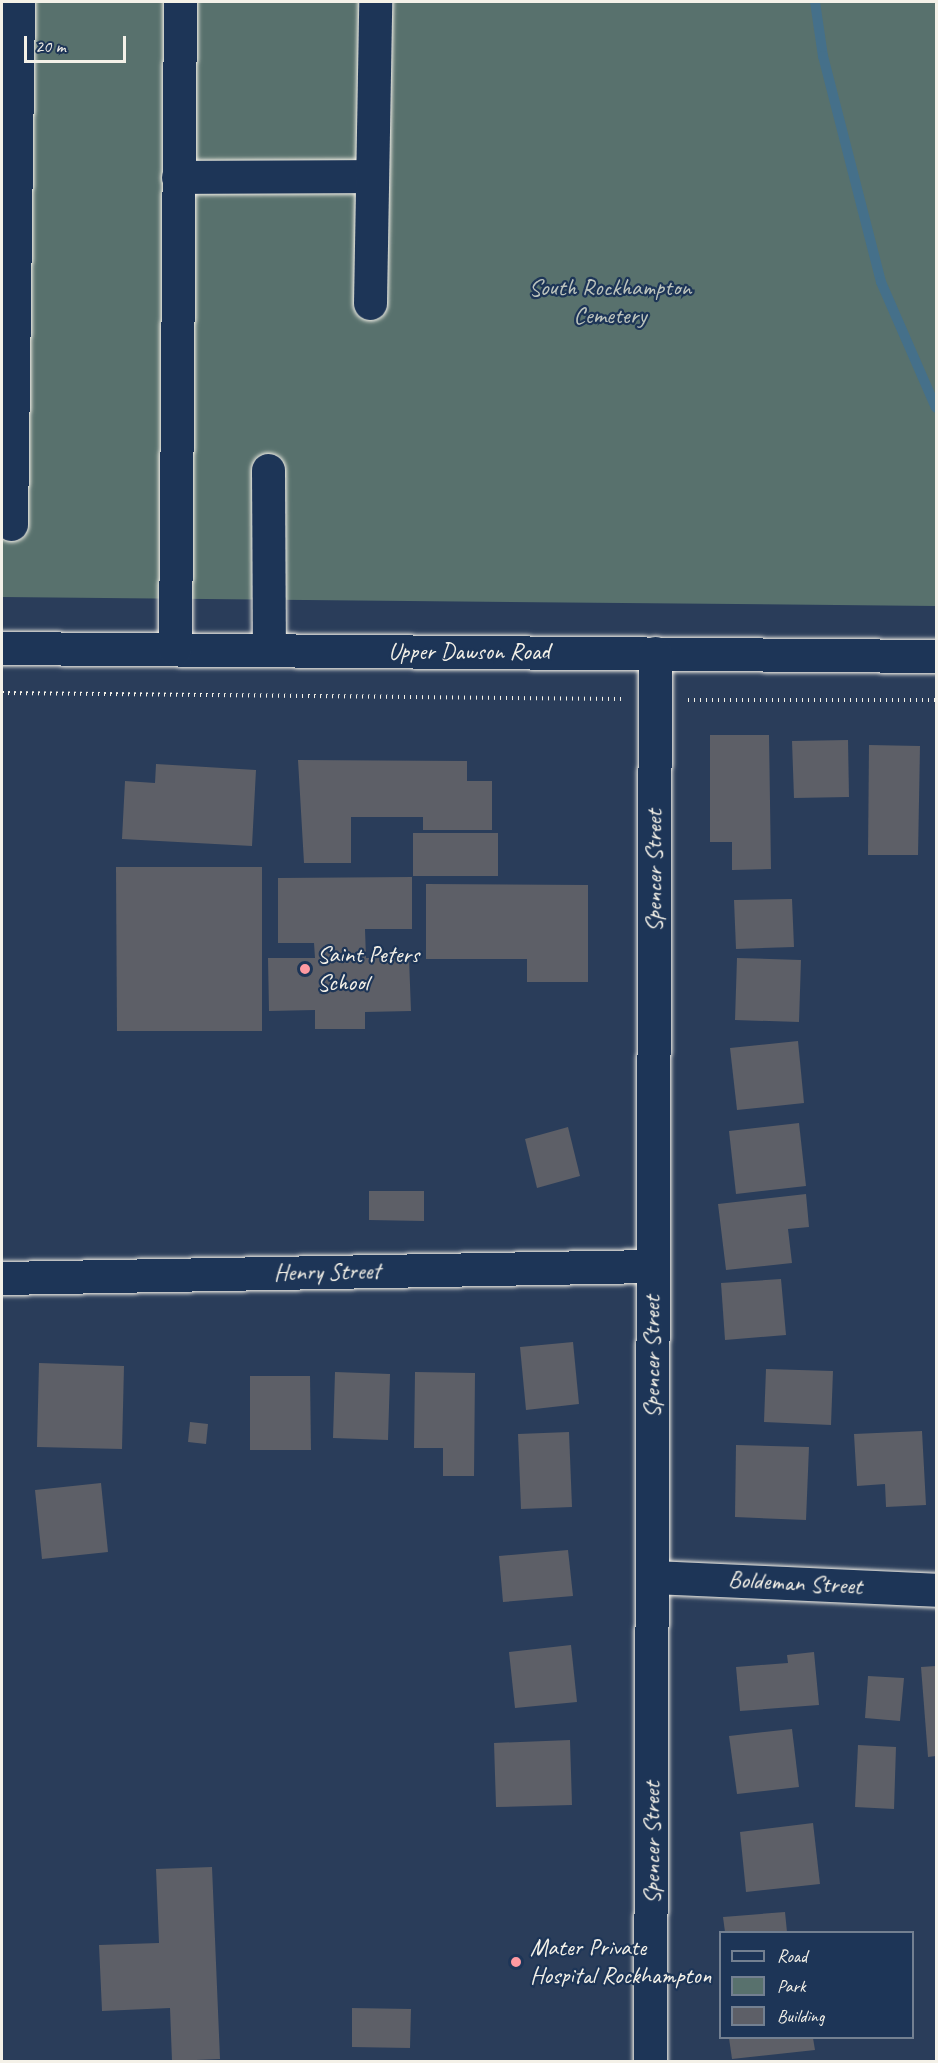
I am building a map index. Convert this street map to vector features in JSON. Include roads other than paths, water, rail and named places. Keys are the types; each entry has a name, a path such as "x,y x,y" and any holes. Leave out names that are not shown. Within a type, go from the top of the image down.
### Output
{"street":[{"path":"11,524 9,170 18,2"},
{"path":"175,649 180,2"},
{"path":"370,303 375,2"},
{"path":"178,177 372,176"},
{"path":"268,470 269,650"},
{"name":"Upper Dawson Road","path":"2,648 936,656"},
{"name":"Spencer Street","path":"650,2061 653,1577 651,1266 655,653"},
{"name":"Henry Street","path":"2,1278 651,1266"},
{"name":"Boldeman Street","path":"653,1577 936,1590"}],"waterway":[{"path":"815,2 823,56 881,282 936,408"}],"place":[{"name":"Saint Peters School","path":"305,969"},
{"name":"Mater Private Hospital Rockhampton","path":"516,1962"}],"park label":[{"name":"South Rockhampton Cemetery","path":"610,302"}]}
